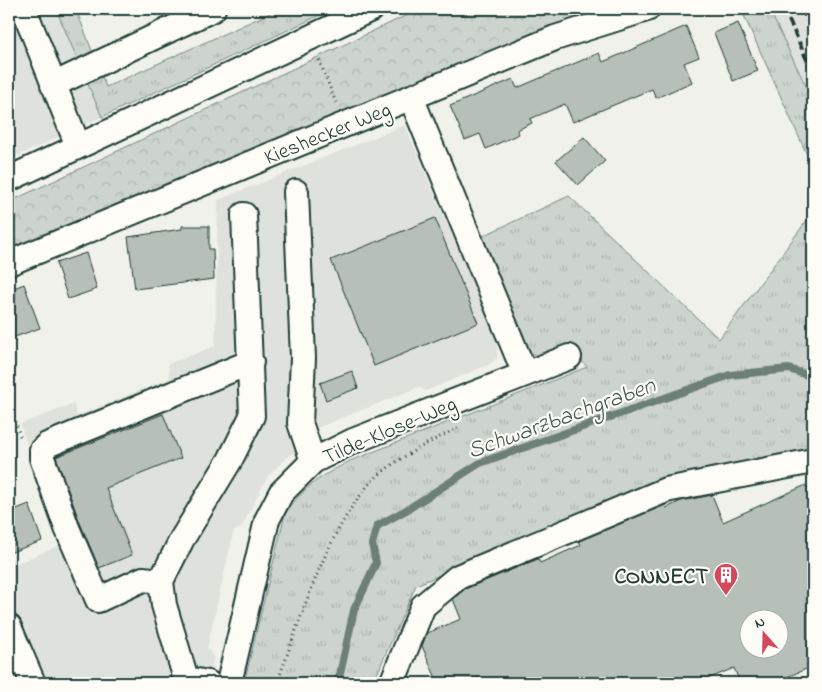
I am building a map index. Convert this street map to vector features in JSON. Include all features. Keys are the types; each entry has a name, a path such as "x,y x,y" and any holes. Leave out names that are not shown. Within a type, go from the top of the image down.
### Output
{"street":[{"path":"24,9 78,146"},
{"path":"53,85 213,9"},
{"path":"9,179 371,9"},
{"name":"Kieshecker Weg","path":"9,263 555,38 647,9"},
{"path":"411,97 525,374"},
{"path":"296,192 303,358 300,423 313,460"},
{"path":"208,683 186,679 164,604 161,581 182,540 230,460 252,416 244,215"},
{"name":"Tilde-Klose-Weg","path":"229,683 267,520 281,493 313,460 353,441 569,357"},
{"path":"161,581 143,579 98,600 67,528 42,458 42,450 47,445 251,362"},
{"path":"392,683 423,606 458,577 666,490 813,461"},
{"path":"9,627 33,683"}],"path":[{"path":"319,60 338,109"},
{"path":"277,683 329,546 367,486 397,463 432,441 465,425"}],"shaded area":[{"path":"9,9 56,9 102,117 9,160"},
{"path":"813,9 813,101 770,10"},
{"path":"405,125 497,340 497,358 490,364 426,391 419,387 317,428 314,439 286,458 268,476 241,528 234,531 207,648 214,658 206,683 9,683 9,551 15,564 63,544 20,424 74,404 77,416 170,378 168,364 215,346 218,200"}],"green space":[{"path":"56,9 76,9 106,87 279,9 333,9 102,117"},
{"path":"420,9 638,9 9,256 9,202"},
{"path":"741,9 769,9 813,101 813,168"},
{"path":"569,196 719,339 813,212 813,449 662,482 416,585 373,683 244,683 285,514 306,489 322,477 350,461 587,367 572,350 545,358 532,353 522,341 502,306 474,240"}],"building":[{"path":"738,23 758,71 733,81 714,33"},
{"path":"686,26 699,57 684,63 692,82 656,98 652,89 573,122 565,104 530,119 532,123 517,130 519,134 486,149 480,134 465,140 450,106 513,79 517,88 599,53 603,62"},
{"path":"584,137 605,161 578,185 556,161"},
{"path":"435,218 478,323 374,366 331,260"},
{"path":"182,226 209,226 209,249 213,249 214,279 135,289 128,237 182,229"},
{"path":"86,253 97,289 68,299 56,263"},
{"path":"24,284 40,328 9,339 9,290"},
{"path":"352,371 358,388 326,400 320,383"},
{"path":"163,414 181,458 106,488 132,555 99,568 56,457"},
{"path":"806,485 808,489 813,486 813,666 773,683 740,683 734,668 698,683 438,683 422,646 427,633 461,619 453,599 465,589 538,559 540,563 581,545 579,541 665,505 666,508 681,501 712,495 723,522"},
{"path":"29,504 42,541 9,553 9,512"}],"waterway":[{"name":"Schwarzbachgraben","path":"338,683 354,610 376,563 372,544 377,526 408,509 480,463 730,375 789,369 813,377"}],"railway":[{"path":"784,9 813,73"},
{"path":"802,9 813,33"}],"place":[{"name":"CONNECT","path":"726,596"}]}
